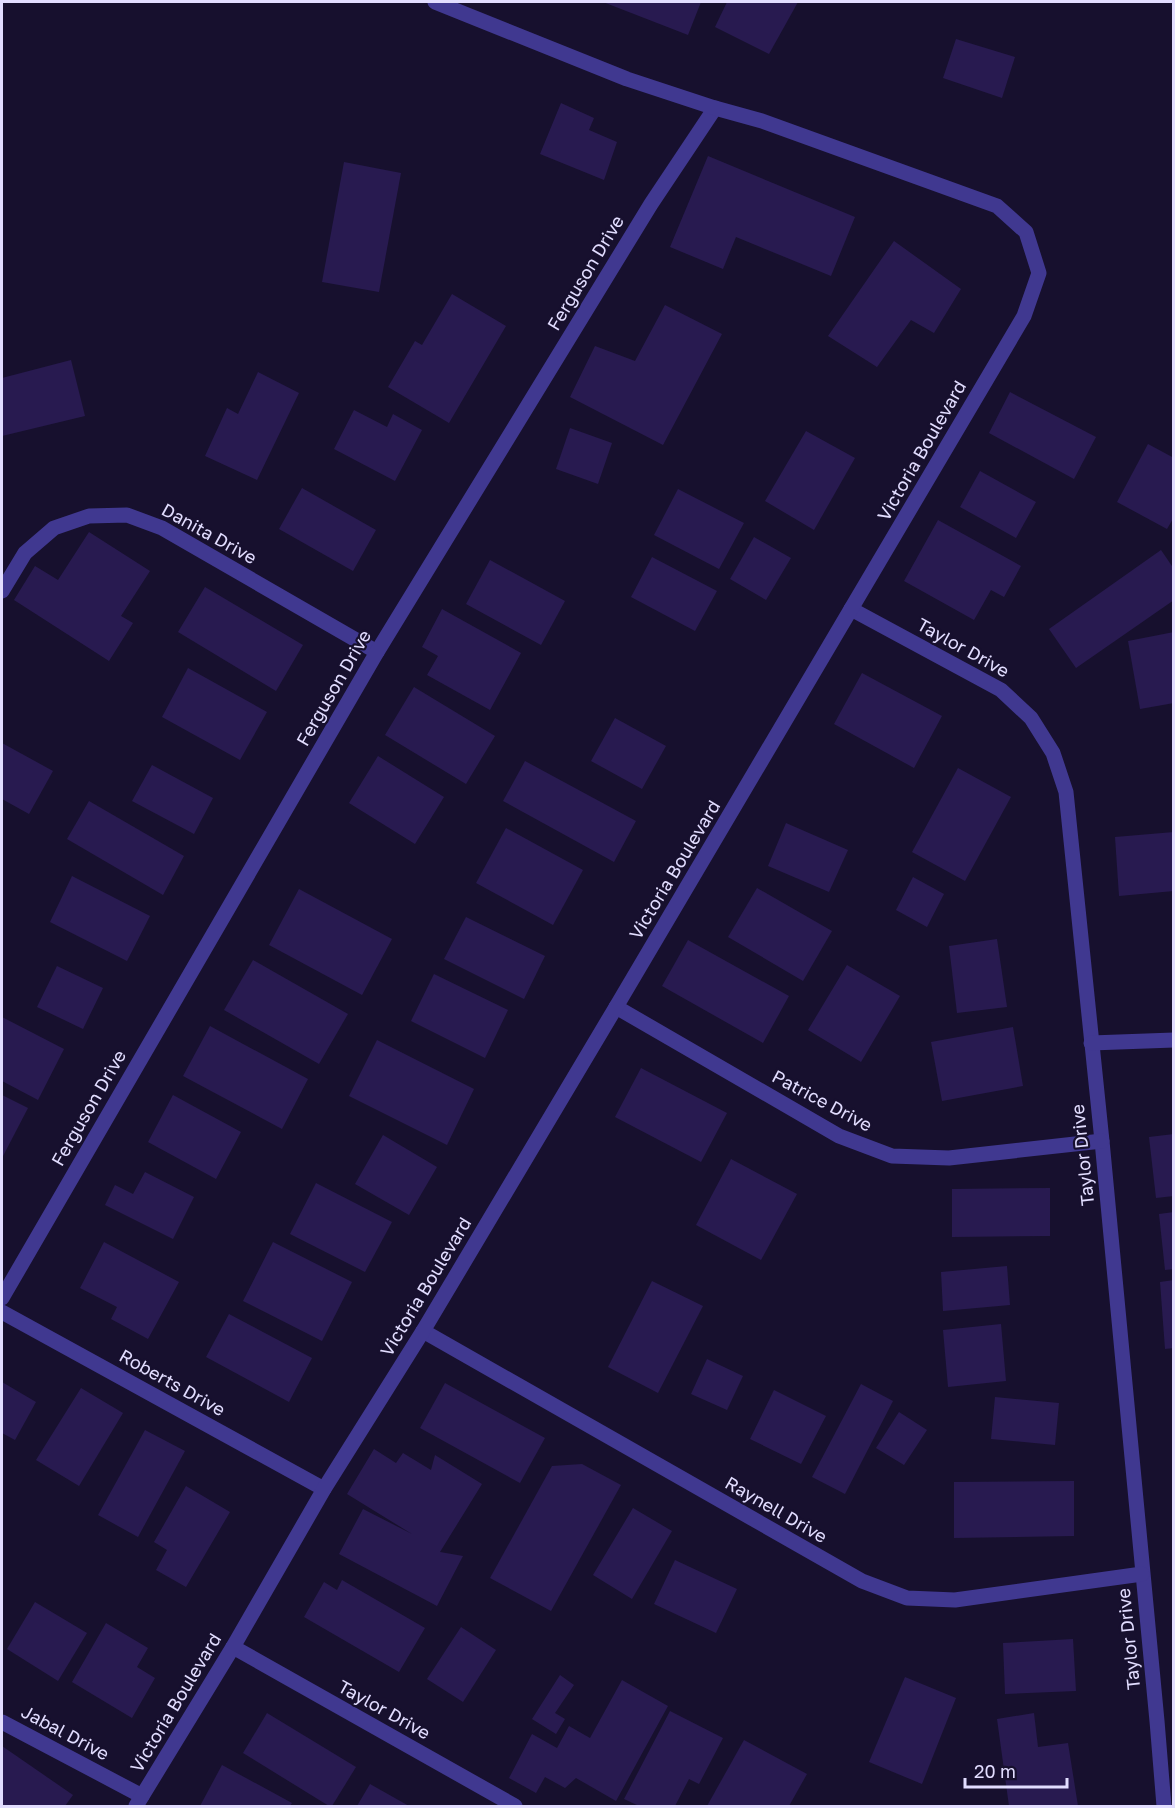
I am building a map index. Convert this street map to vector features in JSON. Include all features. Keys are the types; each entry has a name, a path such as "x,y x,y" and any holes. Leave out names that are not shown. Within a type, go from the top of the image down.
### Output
{"street":[{"name":"Victoria Boulevard","path":"139,1801 233,1647 324,1489 423,1331 1024,316 1039,273 1026,232 998,206 762,121 627,79 435,2"},
{"name":"Ferguson Drive","path":"2,1298 377,652 651,204 715,108"},
{"name":"Danita Drive","path":"2,591 24,553 54,528 89,516 127,515 162,528 377,652"},
{"name":"Taylor Drive","path":"851,609 1001,690 1031,718 1053,753 1066,792 1102,1141 1164,1806"},
{"name":"Patrice Drive","path":"616,1007 839,1136 892,1156 949,1158 1102,1141"},
{"path":"1092,1043 1173,1040"},
{"name":"Roberts Drive","path":"2,1312 324,1489"},
{"name":"Raynell Drive","path":"423,1331 862,1581 907,1598 955,1600 1142,1574"},
{"name":"Taylor Drive","path":"233,1647 515,1806"},
{"name":"Jabal Drive","path":"2,1722 139,1801"}],"building":[{"path":"603,2 701,2 688,35"},
{"path":"727,2 798,2 769,54 715,27"},
{"path":"956,39 1015,57 1002,98 943,78"},
{"path":"561,103 594,118 589,130 617,142 604,180 540,154"},
{"path":"708,156 855,217 831,276 736,237 723,269 670,247"},
{"path":"344,162 401,173 379,292 322,282"},
{"path":"894,241 961,289 934,333 911,320 877,367 828,336"},
{"path":"452,294 506,326 449,423 388,387 415,341 422,345"},
{"path":"665,305 722,334 663,445 570,397 595,346 635,361"},
{"path":"71,360 85,416 2,436 2,378"},
{"path":"258,372 299,393 257,480 205,456 227,408 238,414"},
{"path":"1010,392 1096,437 1074,479 989,433"},
{"path":"354,410 387,427 393,414 422,430 395,481 334,449"},
{"path":"570,428 612,443 598,484 556,469"},
{"path":"806,431 855,458 814,530 765,501"},
{"path":"1148,444 1174,458 1174,517 1167,529 1117,502"},
{"path":"980,471 1036,502 1016,538 960,507"},
{"path":"302,488 376,530 353,571 279,529"},
{"path":"678,489 744,523 719,569 654,535"},
{"path":"938,520 1021,566 1004,597 991,590 974,620 904,581"},
{"path":"89,532 150,571 121,616 133,623 109,661 14,600 35,566 58,580"},
{"path":"754,537 791,558 766,600 730,579"},
{"path":"1161,550 1174,569 1174,600 1076,668 1049,629"},
{"path":"652,557 717,591 695,631 631,597"},
{"path":"490,560 565,601 541,645 466,604"},
{"path":"205,587 303,645 276,691 178,632"},
{"path":"442,609 521,653 490,710 427,675 438,656 422,647"},
{"path":"1174,632 1174,703 1140,709 1128,641"},
{"path":"188,668 267,712 240,760 162,717"},
{"path":"862,673 942,716 914,768 834,724"},
{"path":"414,687 495,736 466,784 385,735"},
{"path":"615,718 666,746 642,789 591,761"},
{"path":"2,743 53,771 29,814 2,799"},
{"path":"378,756 444,797 415,844 349,803"},
{"path":"525,761 636,821 614,862 503,801"},
{"path":"152,765 213,798 194,834 132,801"},
{"path":"958,768 1011,797 965,881 912,852"},
{"path":"89,801 184,856 163,895 67,839"},
{"path":"786,823 848,850 829,892 768,866"},
{"path":"506,828 583,870 553,925 476,883"},
{"path":"1174,832 1174,891 1119,896 1115,837"},
{"path":"72,876 150,916 127,961 50,922"},
{"path":"913,877 944,894 927,927 896,910"},
{"path":"757,888 832,931 803,981 728,937"},
{"path":"299,889 392,939 362,995 269,945"},
{"path":"466,917 545,956 524,999 444,959"},
{"path":"997,939 1007,1007 957,1013 949,946"},
{"path":"688,940 789,996 763,1043 662,986"},
{"path":"253,960 348,1014 319,1064 224,1010"},
{"path":"847,965 900,996 861,1062 808,1030"},
{"path":"57,966 103,988 83,1029 37,1007"},
{"path":"434,974 508,1010 485,1058 411,1021"},
{"path":"2,1017 64,1049 38,1100 2,1081"},
{"path":"210,1026 308,1079 282,1129 183,1076"},
{"path":"1013,1027 1023,1086 942,1101 931,1042"},
{"path":"377,1040 474,1089 447,1145 349,1096"},
{"path":"641,1068 727,1113 701,1162 615,1117"},
{"path":"2,1095 28,1108 2,1158"},
{"path":"173,1095 241,1132 216,1179 148,1142"},
{"path":"1174,1134 1174,1196 1156,1198 1149,1137"},
{"path":"383,1135 437,1167 409,1215 355,1184"},
{"path":"731,1159 797,1194 761,1260 696,1225"},
{"path":"145,1172 194,1197 173,1239 105,1205 115,1185 133,1194"},
{"path":"316,1183 392,1222 365,1272 290,1234"},
{"path":"1050,1188 1050,1236 952,1237 952,1189"},
{"path":"1174,1212 1174,1269 1165,1270 1159,1214"},
{"path":"104,1242 179,1282 148,1339 111,1319 117,1307 80,1288"},
{"path":"273,1242 352,1282 322,1341 243,1301"},
{"path":"1007,1266 1010,1305 943,1311 941,1272"},
{"path":"1174,1280 1174,1348 1165,1349 1160,1282"},
{"path":"652,1281 703,1306 658,1393 608,1367"},
{"path":"229,1314 312,1358 289,1402 206,1357"},
{"path":"1001,1324 1006,1381 948,1387 943,1330"},
{"path":"707,1359 743,1376 727,1410 691,1394"},
{"path":"2,1382 36,1402 15,1440 2,1433"},
{"path":"445,1383 545,1438 520,1483 420,1428"},
{"path":"861,1384 893,1401 845,1494 812,1477"},
{"path":"81,1388 123,1413 79,1486 36,1460"},
{"path":"774,1390 826,1416 801,1464 750,1439"},
{"path":"995,1397 1059,1403 1055,1445 991,1439"},
{"path":"899,1412 927,1430 904,1465 876,1448"},
{"path":"145,1430 185,1451 138,1537 98,1515"},
{"path":"374,1449 396,1463 403,1453 431,1470 435,1455 482,1484 440,1552 463,1556 437,1606 339,1554 363,1509 412,1534 347,1494"},
{"path":"582,1464 621,1485 551,1611 490,1578 552,1466"},
{"path":"1074,1481 1074,1536 954,1538 954,1482"},
{"path":"186,1486 230,1512 186,1587 156,1570 167,1550 154,1542"},
{"path":"633,1508 672,1531 632,1599 593,1575"},
{"path":"675,1560 737,1589 716,1633 654,1604"},
{"path":"342,1580 425,1628 399,1672 304,1617 324,1582 337,1590"},
{"path":"35,1602 87,1633 58,1681 7,1649"},
{"path":"106,1623 148,1648 137,1667 155,1678 132,1718 72,1682"},
{"path":"461,1627 496,1650 463,1702 427,1679"},
{"path":"1073,1639 1076,1691 1005,1694 1003,1643"},
{"path":"560,1675 574,1685 555,1713 565,1719 556,1734 532,1719"},
{"path":"905,1677 956,1698 922,1784 869,1762"},
{"path":"622,1680 668,1706 616,1801 576,1778 565,1788 545,1777 536,1793 509,1778 532,1734 557,1748 569,1726 590,1738"},
{"path":"670,1711 723,1738 699,1784 689,1779 675,1806 639,1806 624,1799"},
{"path":"267,1713 356,1767 332,1806 243,1753"},
{"path":"1034,1713 1038,1747 1068,1743 1078,1806 1009,1806 997,1719"},
{"path":"744,1740 807,1774 789,1806 707,1806"},
{"path":"2,1746 73,1795 65,1806 2,1806"},
{"path":"222,1765 292,1803 290,1806 200,1806"},
{"path":"370,1784 409,1806 357,1806"}]}
